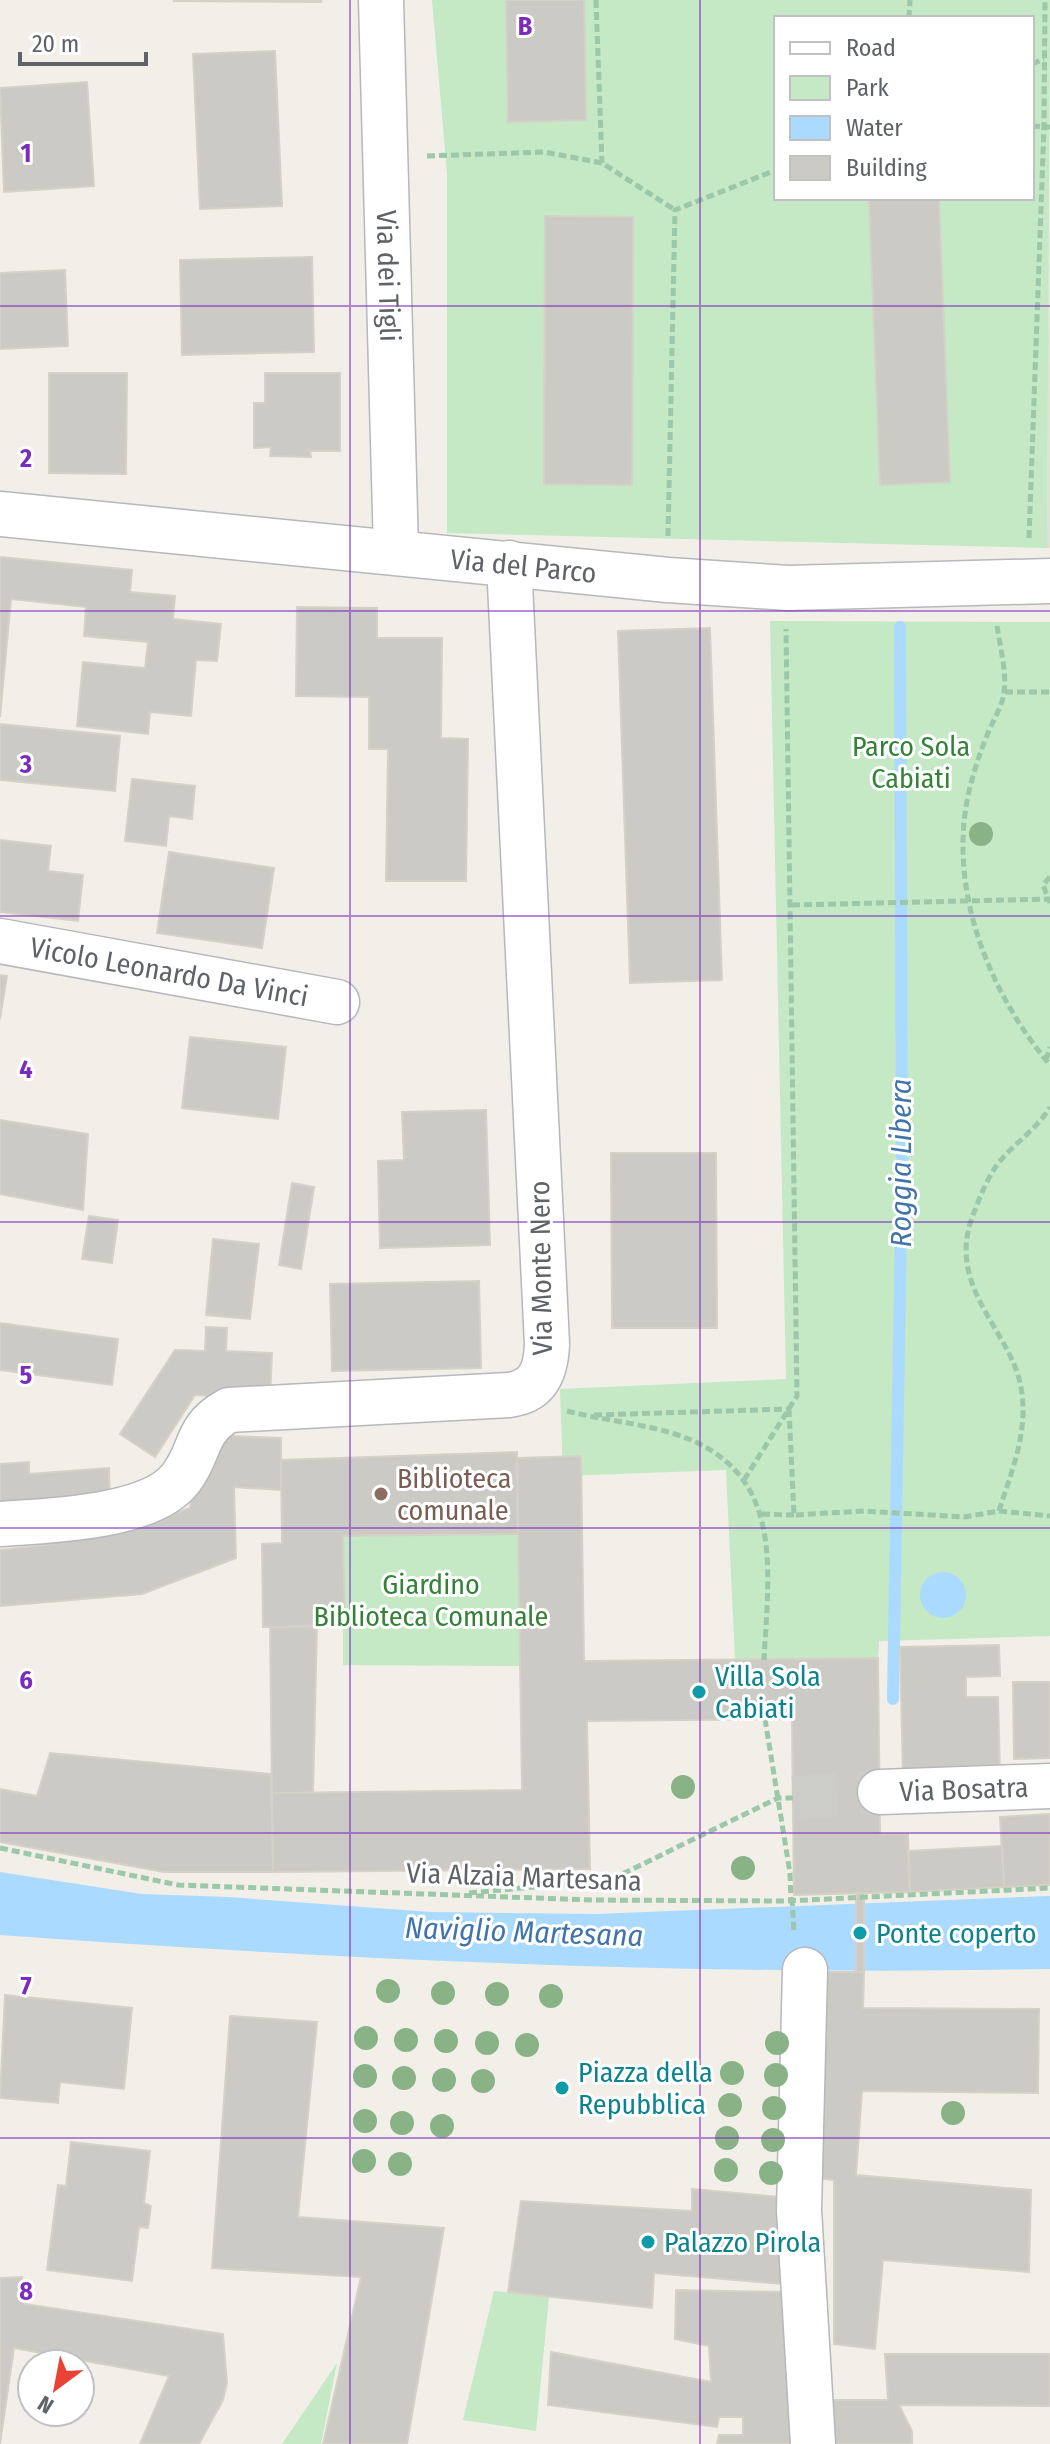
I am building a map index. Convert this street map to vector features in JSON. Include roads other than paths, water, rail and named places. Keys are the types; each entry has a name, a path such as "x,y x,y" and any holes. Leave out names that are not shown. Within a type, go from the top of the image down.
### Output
{"street":[{"name":"Via dei Tigli","path":"381,0 396,551"},
{"name":"Via del Parco","path":"0,514 668,580 788,588 1050,581"},
{"name":"Via Monte Nero","path":"0,1524 106,1512 161,1496 182,1478 206,1425 229,1410 509,1395 538,1383 547,1344 509,563"},
{"name":"Vicolo Leonardo Da Vinci","path":"0,941 337,1002"},
{"name":"Via Bosatra","path":"880,1792 1050,1786"},
{"path":"805,1970 799,2210 813,2444"}],"water":[{"path":"943,1572 959,1579 966,1595 959,1611 943,1618 927,1611 920,1595 927,1579"},
{"name":"Naviglio Martesana","path":"0,1872 142,1894 431,1912 597,1914 1050,1896 1050,1969 787,1970 525,1964 262,1952 0,1935"}],"waterway":[{"name":"Roggia Libera","path":"893,1699 902,1168 900,627"}],"tunnel":[{"path":"793,1798 880,1792"}],"place":[{"name":"Biblioteca comunale","path":"381,1494"},
{"name":"Villa Sola Cabiati","path":"699,1692"},
{"name":"Ponte coperto","path":"860,1933"},
{"name":"Piazza della Repubblica","path":"562,2088"},
{"name":"Palazzo Pirola","path":"648,2242"}],"park label":[{"name":"Parco Sola Cabiati","path":"911,762"},
{"name":"Giardino Biblioteca Comunale","path":"431,1600"}]}
